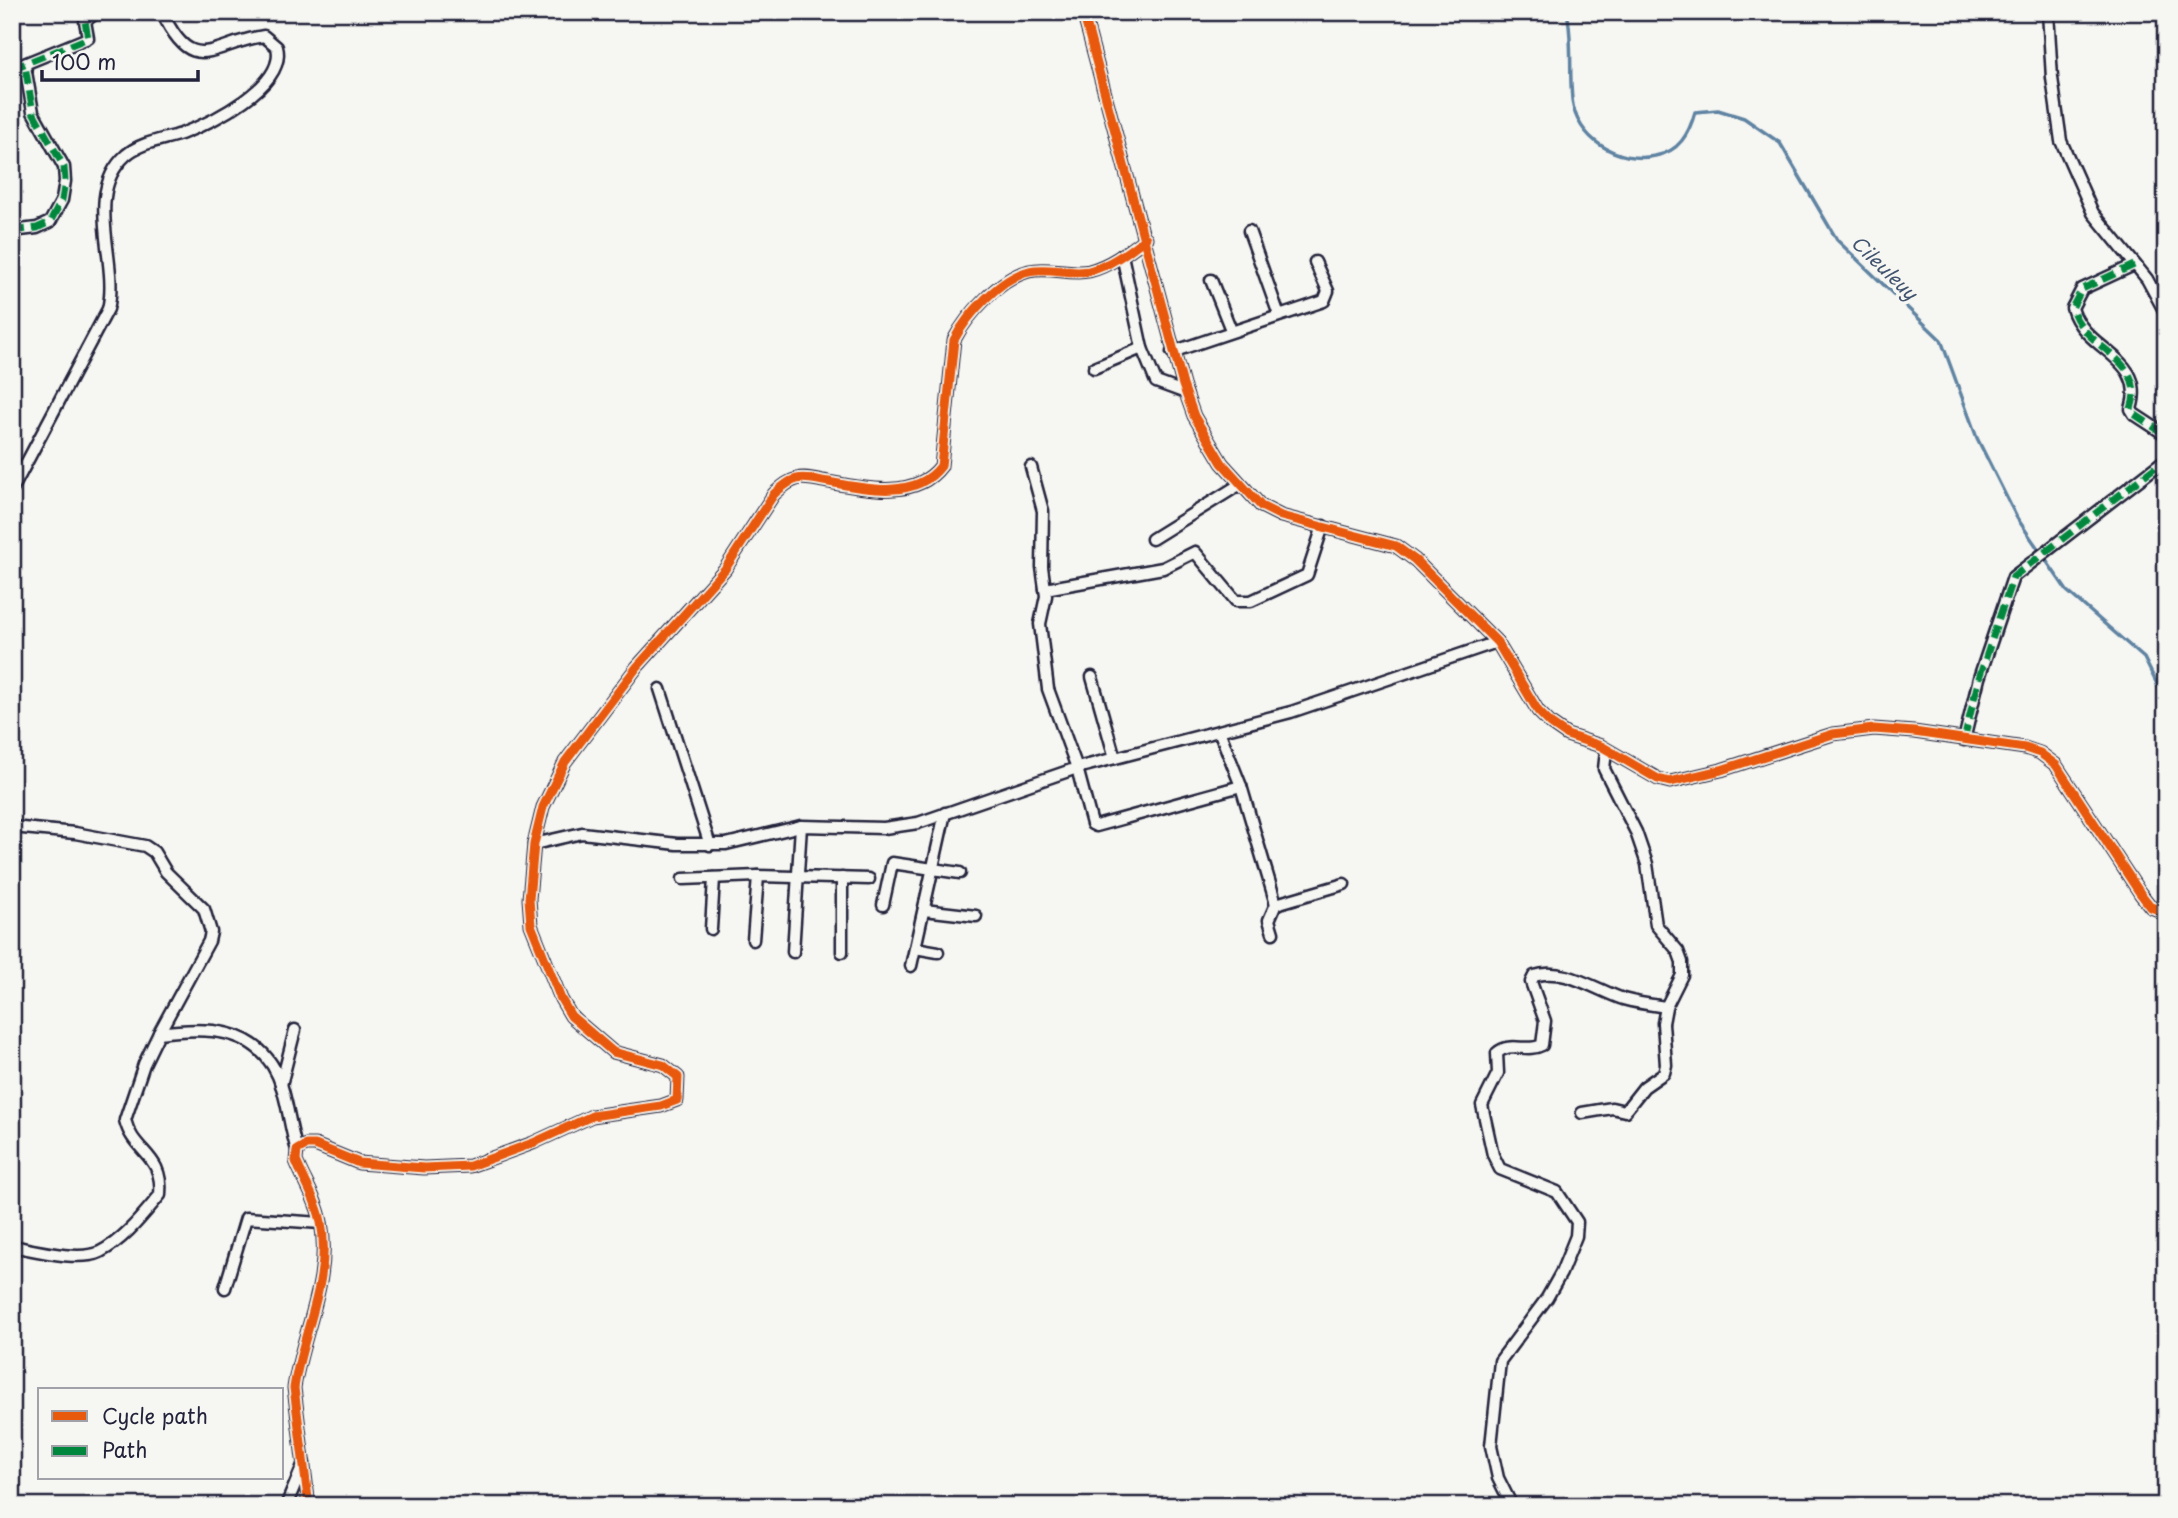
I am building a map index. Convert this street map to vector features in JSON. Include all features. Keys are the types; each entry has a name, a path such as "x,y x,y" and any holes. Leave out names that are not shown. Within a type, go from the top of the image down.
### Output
{"street":[{"path":"12,69 25,66 88,38 89,29 85,21 97,12"},
{"path":"12,490 108,309 111,289 103,223 109,184 117,166 133,150 183,133 244,101 260,88 277,64 276,45 264,36 213,52 186,47 174,36 162,12"},
{"path":"1083,12 1146,238 1172,352 1186,393 1211,445 1239,485 1261,506 1281,516 1396,546 1415,560 1497,642 1538,711 1567,735 1670,782 1721,770 1833,734 1874,729 2025,748 2040,753 2056,765 2140,893 2151,907 2166,914"},
{"path":"2048,12 2052,78 2061,141 2092,213 2147,279 2166,314"},
{"path":"12,231 37,228 50,222 59,207 65,181 64,167 33,112 25,66"},
{"path":"1249,231 1279,315"},
{"path":"297,1150 306,1145 315,1145 359,1163 424,1168 470,1166 533,1143 592,1116 661,1106 677,1100 678,1077 663,1065 613,1052 571,1016 561,999 531,925 529,899 534,844 543,807 565,762 637,667 725,569 774,494 798,478 861,488 912,486 928,480 941,466 954,340 962,324 1007,283 1030,271 1088,271 1122,255 1146,238"},
{"path":"1122,255 1142,348 1156,382 1186,393"},
{"path":"1172,352 1327,298 1328,291 1315,262"},
{"path":"2134,265 2082,289 2072,308 2075,319 2085,333 2128,370 2136,394 2131,409 2134,414 2166,435"},
{"path":"1212,280 1231,330"},
{"path":"1094,368 1142,348"},
{"path":"1964,740 1976,688 2010,583 2052,545 2166,459"},
{"path":"1031,467 1043,511 1042,567 1045,589 1040,624 1048,689 1077,768 1089,819 1096,826 1241,786"},
{"path":"1153,539 1239,485"},
{"path":"1045,589 1163,568 1195,552 1236,601 1251,601 1307,575 1322,526"},
{"path":"534,844 582,833 710,845 726,844 801,826 884,828 918,823 1077,768 1220,733 1291,712 1497,642"},
{"path":"1092,677 1115,758"},
{"path":"660,689 710,845"},
{"path":"1220,733 1241,786 1276,904 1269,920 1273,933"},
{"path":"1582,1113 1612,1108 1625,1111 1644,1087 1661,1077 1667,1065 1663,1036 1666,1007 1679,983 1682,962 1678,951 1656,925 1647,864 1636,832 1604,769 1606,751"},
{"path":"911,966 945,813"},
{"path":"793,952 801,826"},
{"path":"12,827 75,833 145,846 154,852 166,872 204,909 210,929 209,941 144,1064 125,1120 132,1138 158,1168 159,1195 135,1224 98,1253 66,1255 12,1246"},
{"path":"883,905 891,863 960,873"},
{"path":"752,940 758,876"},
{"path":"683,879 758,876 869,878"},
{"path":"710,929 714,878"},
{"path":"842,878 842,952"},
{"path":"1276,904 1344,884"},
{"path":"923,910 975,916"},
{"path":"915,948 938,951"},
{"path":"1512,1506 1498,1478 1491,1446 1500,1361 1547,1298 1561,1273 1576,1236 1577,1222 1558,1192 1500,1169 1482,1105 1498,1073 1497,1053 1510,1046 1533,1048 1542,1045 1545,1021 1531,982 1535,976 1542,974 1570,977 1626,1000 1666,1007"},
{"path":"159,1033 194,1028 232,1032 267,1059 281,1085 297,1150 296,1161 321,1223 322,1264 309,1335 294,1388 309,1506"},
{"path":"281,1085 295,1030"},
{"path":"225,1288 246,1218 321,1223"},
{"path":"286,1506 304,1462"}],"waterway":[{"name":"Cileuleuy","path":"1567,12 1575,113 1581,126 1601,146 1627,156 1663,154 1682,141 1695,112 1718,110 1744,118 1780,143 1837,240 1941,340 1977,438 2017,518 2067,591 2144,658 2166,702"}],"marked path":[{"path":"12,69 88,38 85,21 97,12"},
{"path":"12,231 37,228 50,222 62,200 65,181 64,167 33,112 25,66"},
{"path":"2134,265 2082,289 2072,308 2089,335 2112,355 2131,377 2134,391 2131,409 2134,414 2166,435"},
{"path":"1964,740 1979,678 2013,577 2166,459"}],"cycle path":[{"path":"1083,12 1183,385 1194,416 1222,463 1261,506 1281,516 1396,546 1415,560 1497,642 1538,711 1551,724 1567,735 1601,746 1658,779 1670,782 1721,770 1833,734 1874,729 2025,748 2040,753 2056,765 2151,907 2166,913"},
{"path":"309,1506 294,1388 315,1306 323,1264 323,1243 317,1206 296,1161 297,1150 306,1145 315,1145 359,1163 424,1168 470,1166 533,1143 592,1116 661,1106 677,1100 678,1077 663,1065 613,1052 571,1016 561,999 531,925 529,899 534,844 543,807 565,762 637,667 725,569 774,494 782,487 804,478 874,489 904,488 930,477 941,466 954,340 976,309 996,289 1029,271 1044,269 1082,272 1097,269 1119,258 1146,238"}]}
